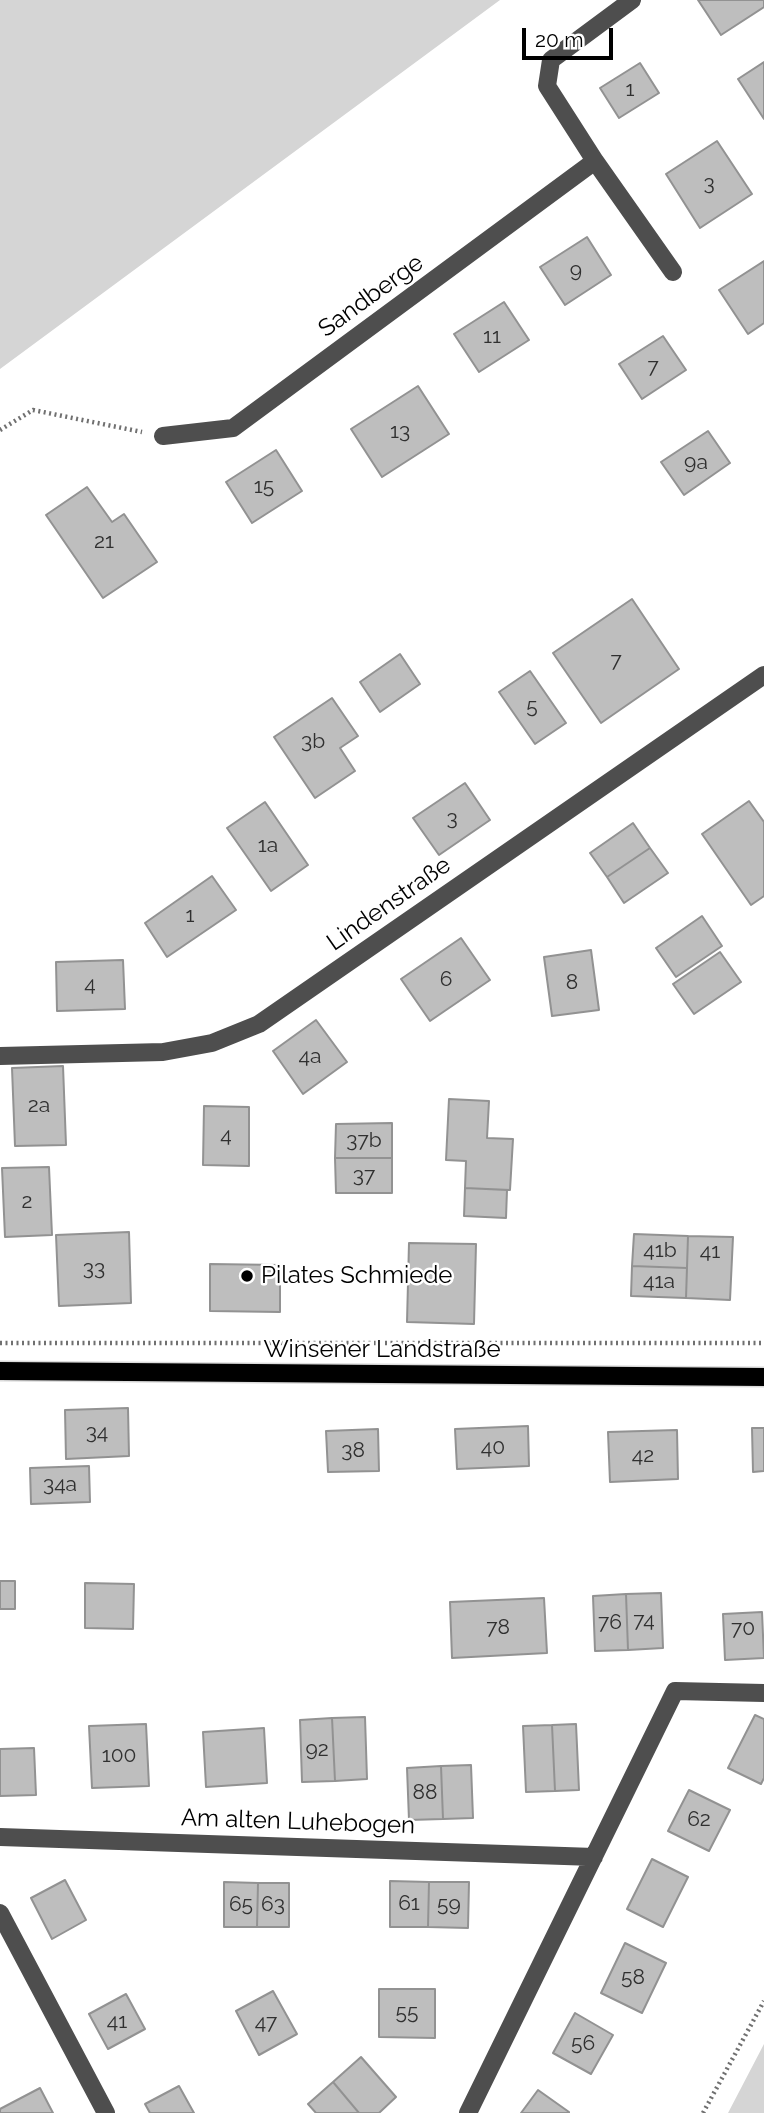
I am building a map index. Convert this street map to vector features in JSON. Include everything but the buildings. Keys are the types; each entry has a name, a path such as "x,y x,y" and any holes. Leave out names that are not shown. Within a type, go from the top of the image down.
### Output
{"main road":[{"name":"Winsener Landstraße","path":"0,1371 764,1377"}],"street":[{"path":"632,0 551,60 547,86 595,161 673,272"},
{"name":"Sandberge","path":"163,436 233,428 595,161"},
{"name":"Lindenstraße","path":"0,1056 163,1052 212,1043 259,1024 764,675"},
{"path":"468,2113 675,1691 764,1693"},
{"name":"Am alten Luhebogen","path":"0,1837 594,1857"},
{"path":"0,1913 106,2113"}],"path":[{"path":"0,430 33,410 163,436"},
{"path":"0,1343 764,1343"},
{"path":"704,2113 764,2001"}],"shaded area":[{"path":"0,0 500,0 0,369"},
{"path":"764,2044 764,2113 728,2113"}],"place":[{"name":"Pilates Schmiede","path":"247,1276"}]}
